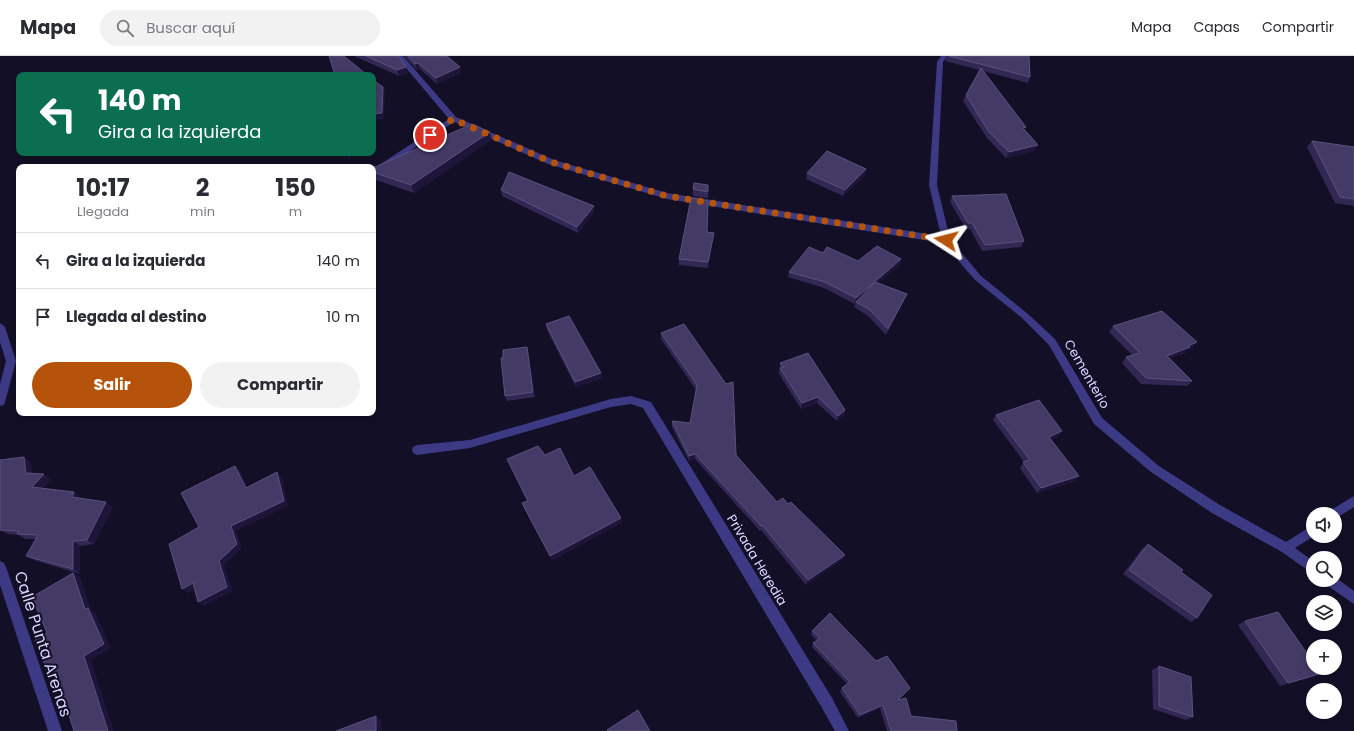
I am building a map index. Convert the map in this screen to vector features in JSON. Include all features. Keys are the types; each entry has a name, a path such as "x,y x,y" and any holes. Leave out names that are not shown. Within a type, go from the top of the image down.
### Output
{"street":[{"path":"399,56 453,119 551,162 667,196 946,240"},
{"name":"Cementerio","path":"944,56 940,62 933,185 946,240 978,278 1025,316 1052,342 1098,421 1155,469 1216,509 1286,548 1306,563"},
{"path":"376,171 453,119"},
{"path":"0,327 11,361 0,402"},
{"name":"Privada Heredia","path":"417,450 470,444 611,403 631,400 647,405 827,703 842,731"},
{"path":"1342,509 1354,501"},
{"path":"1286,548 1306,535"},
{"name":"Calle Punta Arenas","path":"0,567 55,731"},
{"path":"1339,587 1354,598"}],"building":[{"path":"329,56 344,56 363,72 334,72"},
{"path":"366,56 398,56 406,67 397,70"},
{"path":"408,56 447,56 460,67 436,78 418,63 415,64"},
{"path":"949,56 1029,56 1030,77"},
{"path":"981,68 1026,127 1023,128 1038,145 1009,152 989,132 966,95"},
{"path":"376,82 383,87 382,113 376,114"},
{"path":"472,124 490,132 411,185 376,173 376,167"},
{"path":"1312,141 1354,147 1354,199 1340,197"},
{"path":"827,151 866,169 845,190 807,173"},
{"path":"509,172 594,206 577,227 501,190"},
{"path":"694,183 708,185 708,192 693,189"},
{"path":"1006,194 1024,241 985,245 972,223 968,223 952,196"},
{"path":"691,198 708,201 707,232 714,233 708,262 679,259"},
{"path":"877,246 901,259 856,298 825,282 789,272 809,247 823,253 827,247 858,261"},
{"path":"875,282 907,294 888,329 870,310 856,302"},
{"path":"1162,311 1197,342 1188,346 1190,347 1167,356 1192,381 1146,378 1126,357 1140,353 1113,326"},
{"path":"569,316 601,373 575,382 546,324"},
{"path":"684,324 726,384 733,382 736,455 777,502 783,498 788,504 791,502 845,555 808,580 762,525 761,526 695,454 689,456 672,421 690,423 697,385 661,333"},
{"path":"527,347 533,392 505,396 501,358 503,358 503,350"},
{"path":"808,353 845,410 838,416 818,397 802,403 780,368 784,367 780,363"},
{"path":"1039,400 1062,431 1049,437 1079,476 1041,488 1023,462 1030,460 996,415"},
{"path":"538,446 545,455 560,448 574,476 590,467 621,518 550,556 522,503 528,501 507,459"},
{"path":"24,457 26,473 44,474 32,487 74,492 72,497 106,502 87,540 73,541 73,569 26,556 38,535 17,534 19,531 0,530 0,460"},
{"path":"235,466 246,488 277,472 284,501 231,526 237,544 219,561 227,587 198,602 193,583 182,589 169,544 199,527 181,493"},
{"path":"1148,544 1183,570 1181,572 1212,595 1197,618 1129,570"},
{"path":"73,573 85,609 88,608 104,644 84,656 108,731 74,731 56,674 50,678 35,640 47,633 32,597"},
{"path":"1278,612 1306,652 1306,675 1315,675 1288,683 1245,621"},
{"path":"830,613 876,661 887,656 910,688 898,700 906,698 911,716 956,721 957,731 891,731 883,705 860,715 842,688 850,682 813,643 820,638 812,631"},
{"path":"1159,666 1191,677 1193,717 1159,706"},
{"path":"638,710 650,731 607,730"},
{"path":"376,716 376,731 336,731"}],"route":[{"path":"430,135 453,119 551,162 667,196 946,240"}]}
